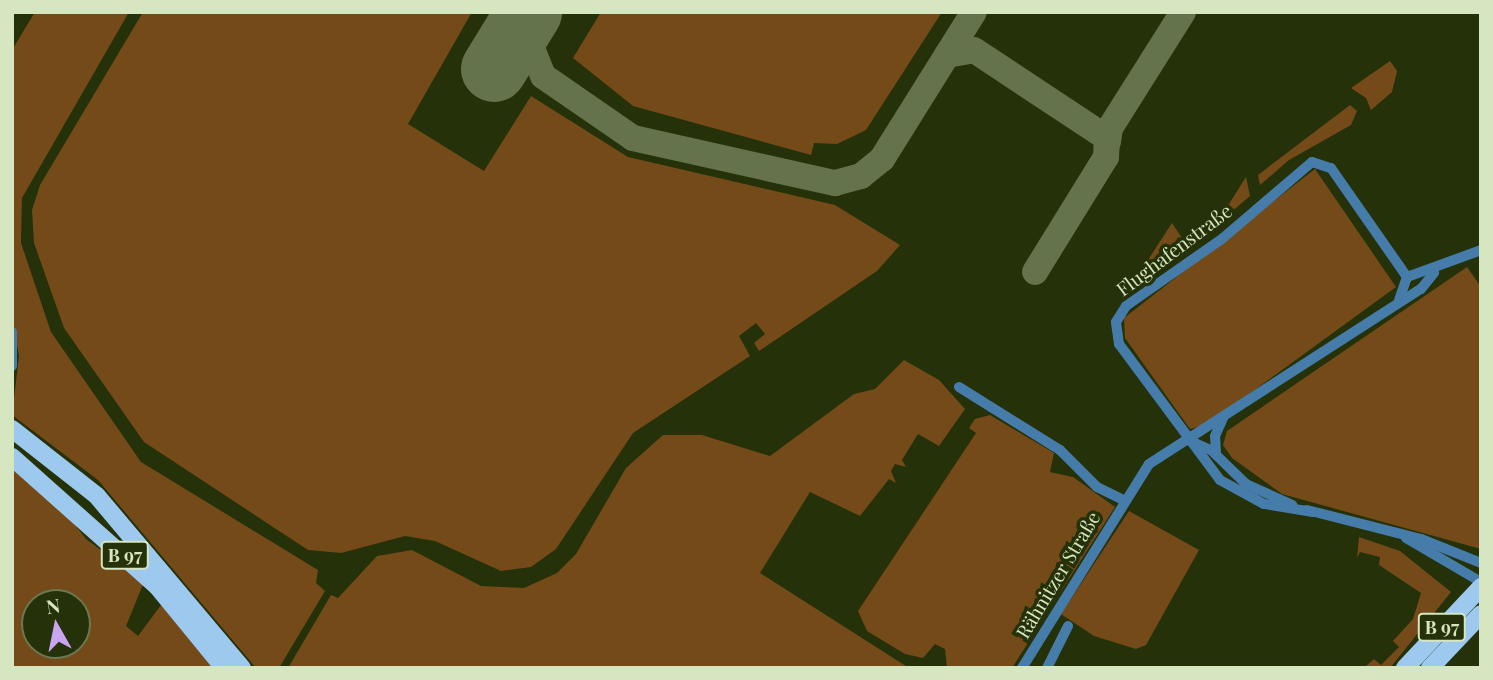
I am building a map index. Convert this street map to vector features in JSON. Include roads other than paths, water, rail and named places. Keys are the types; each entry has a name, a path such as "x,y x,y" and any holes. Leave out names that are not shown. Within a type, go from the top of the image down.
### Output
{"main road":[{"name":"B 97","path":"12,429 97,496 242,668"},
{"name":"B 97","path":"12,457 148,577 224,668"},
{"name":"B 97","path":"1405,668 1481,587"},
{"name":"B 97","path":"1430,668 1481,614"}],"street":[{"name":"Flughafenstraße","path":"1407,277 1331,168 1305,166 1223,238 1126,306 1116,322 1119,344 1186,439 1234,490 1264,504 1313,512 1406,538 1481,563"},
{"path":"1216,454 1215,436 1226,414 1399,300 1434,273 1481,250"},
{"path":"1399,300 1407,277 1434,273"},
{"path":"12,332 12,366"},
{"name":"Rähnitzer Straße","path":"960,387 1060,450 1097,487 1124,500"},
{"name":"Rähnitzer Straße","path":"1022,668 1142,471 1226,414"},
{"name":"Flughafenstraße","path":"1186,439 1216,454 1246,484 1313,512"},
{"name":"Flughafenstraße","path":"1406,538 1481,582"},
{"path":"1047,668 1068,625"}]}
